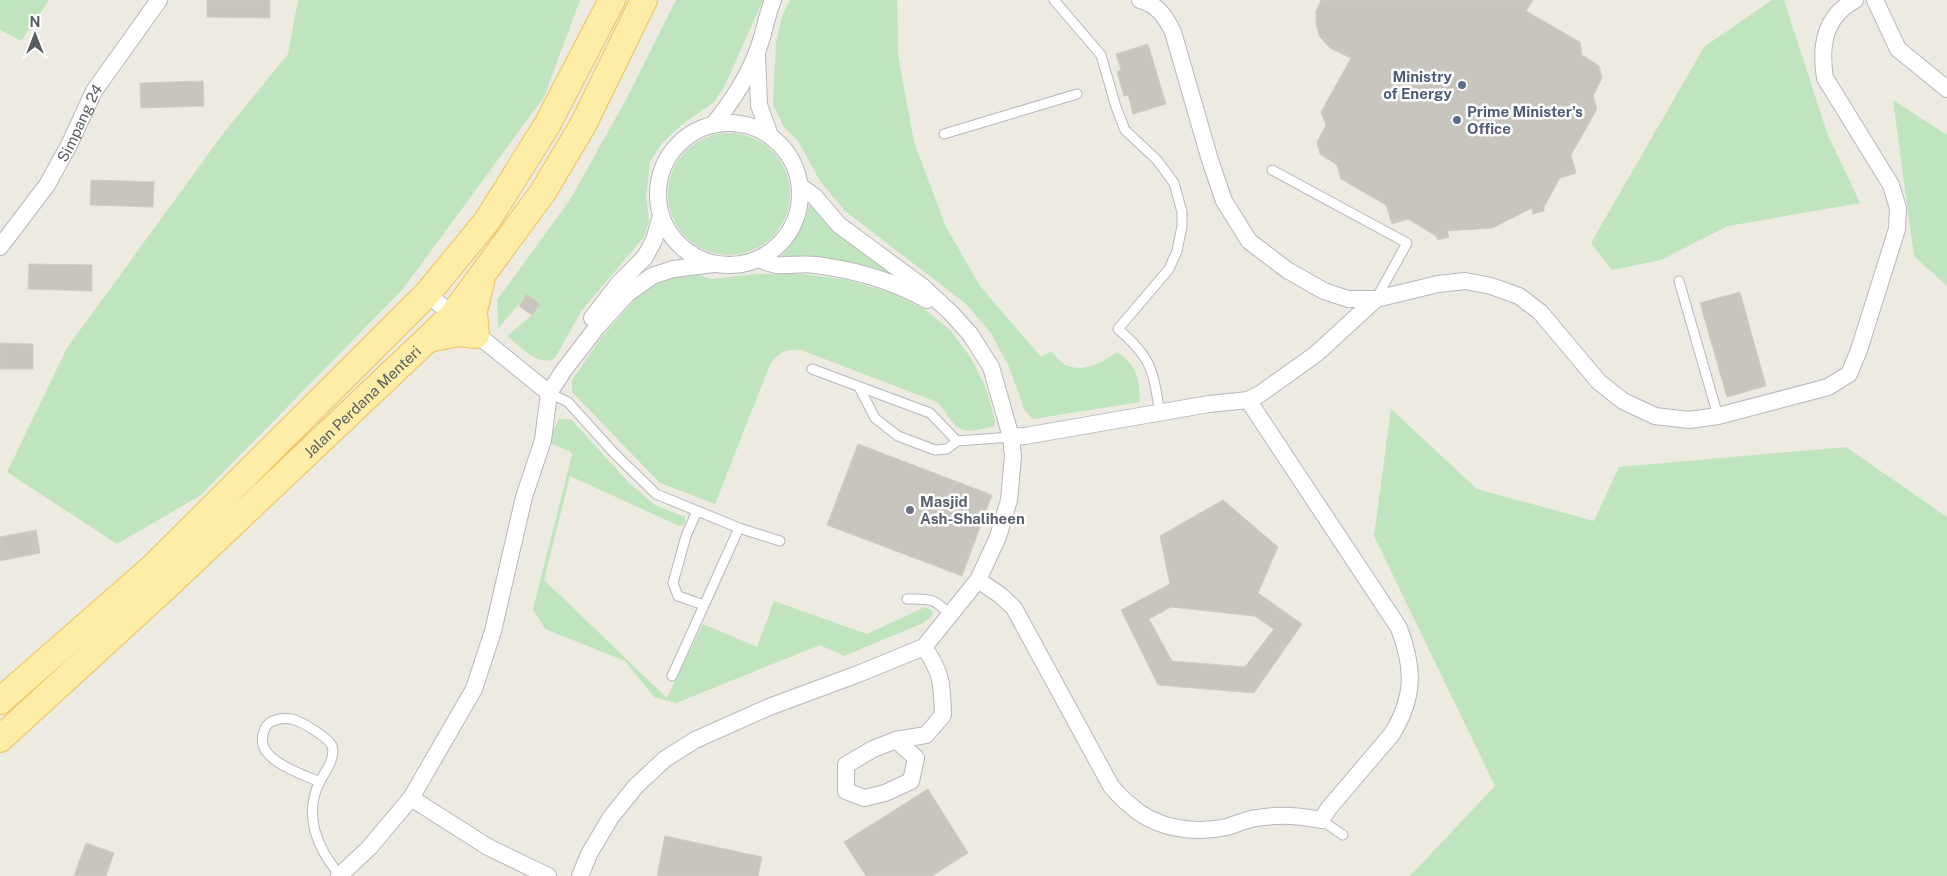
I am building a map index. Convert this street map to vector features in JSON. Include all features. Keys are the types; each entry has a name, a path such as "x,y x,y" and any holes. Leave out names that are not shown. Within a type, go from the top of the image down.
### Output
{"main road":[{"name":"Jalan Perdana Menteri","path":"0,701 152,567 427,294 486,221 547,126 612,0"},
{"name":"Jalan Perdana Menteri","path":"0,739 168,585 452,316 543,192 583,125 644,0"},
{"path":"429,339 458,333 476,335 474,311 483,275"}],"street":[{"name":"Simpang 24","path":"0,247 47,185 69,145 94,91 159,0"},
{"path":"712,126 731,103 757,52 773,0"},
{"path":"1140,0 1149,2 1163,12 1173,32 1210,160 1224,201 1249,241 1287,270 1324,291 1348,299 1376,299 1438,284 1465,282 1491,286 1519,296 1540,312 1599,382 1623,401 1655,416 1689,420 1718,416 1828,387 1849,374 1859,350 1897,229 1898,208 1891,185 1825,78 1822,58 1824,37 1835,16 1855,0"},
{"path":"1875,0 1898,49 1947,89"},
{"path":"757,52 760,105 770,136"},
{"path":"339,876 369,848 411,798 474,689 493,631 524,497 543,440 549,393 564,370 597,327 627,294 652,276 673,269 714,264 737,265 758,259 777,247 792,229 799,208 800,186 795,166 784,149 770,136 752,127 732,124 712,126 691,134 674,150 662,170 658,193 661,216 673,238 691,255 714,264"},
{"path":"580,876 589,854 611,818 636,786 665,759 695,740 768,707 858,674 924,647 978,580 998,537 1009,500 1013,457 1010,437 990,367 970,334 951,313 923,287 839,225 815,197 800,186"},
{"path":"564,370 587,324 619,283 645,257 654,240 661,216"},
{"path":"758,259 775,265 815,265 879,279 914,293 951,313"},
{"path":"427,294 549,393"},
{"path":"1010,437 1160,414 1209,404 1248,400 1260,394 1316,354 1376,299"},
{"path":"978,580 1000,594 1014,608 1111,786 1131,807 1150,819 1168,826 1189,830 1208,830 1255,818 1280,816 1321,820 1392,734 1400,720 1410,689 1411,668 1407,648 1399,628 1248,400"},
{"path":"896,740 926,735 943,716 942,688 936,665 924,647"},
{"path":"411,798 488,847 548,876"}],"lane":[{"path":"1054,0 1101,54 1116,107 1125,130 1157,160 1174,183 1182,212 1182,226 1177,251 1169,269 1118,328 1145,355 1153,374 1160,414"},
{"path":"944,134 1077,94"},
{"path":"1272,170 1407,243 1376,299"},
{"path":"1679,282 1718,416"},
{"path":"812,369 930,413 957,441"},
{"path":"859,387 875,418 898,436 935,450 947,449 957,441 1010,437"},
{"path":"549,393 568,402 614,453 656,494 739,528 780,541"},
{"path":"696,510 686,536 673,583 678,596 704,605"},
{"path":"672,676 739,528"},
{"path":"907,599 931,599 942,605 949,615"},
{"path":"320,782 280,764 267,754 261,741 264,729 271,721 281,718 293,719 324,736 332,746 332,757 320,782 315,791 312,805 317,841 327,860 339,876"},
{"path":"1321,820 1343,835"}],"green space":[{"path":"0,0 49,0 21,41 0,30"},
{"path":"298,0 580,0 544,97 403,289 201,495 117,544 7,472 67,348 222,135 288,54"},
{"path":"676,0 763,0 724,87 714,102 684,123 662,143 650,162 646,196 649,221 644,237 582,310 555,358 543,360 536,358 507,336 532,315 540,303 527,294 498,329 497,300 570,200 628,96"},
{"path":"790,0 897,0 898,55 914,142 946,227 980,286 1041,357 1051,351 1065,365 1079,368 1093,366 1117,352 1124,357 1136,374 1140,402 1033,419 1025,411 1009,367 991,333 966,304 845,211 820,181 798,141 784,127 773,105 776,42 782,16"},
{"path":"1772,0 1784,0 1827,133 1860,203 1728,226 1661,260 1612,270 1591,243 1704,47"},
{"path":"1893,100 1947,135 1947,286 1914,256"},
{"path":"729,133 741,134 752,138 763,143 772,151 780,160 785,171 789,182 789,206 785,217 780,228 772,237 763,245 752,250 741,254 729,255 717,254 706,250 695,245 686,237 678,228 673,217 669,206 668,194 669,182 673,171 678,160 686,151 695,143 706,138 717,134"},
{"path":"810,201 831,227 892,275 831,260 781,256 800,231 806,218"},
{"path":"681,274 695,274 712,279 757,274 803,274 847,280 892,293 926,310 950,330 971,358 986,388 995,421 994,426 985,429 964,430 955,425 937,402 801,350 791,350 781,354 771,362 715,504 660,483 572,392 572,380 601,338 637,297 657,282"},
{"path":"1391,409 1477,489 1594,521 1619,467 1846,447 1947,517 1947,876 1410,876 1495,786 1374,536"},
{"path":"559,419 571,419 629,483 655,505 685,517 685,524 679,526 570,476 544,580 667,698 703,624 757,647 774,601 867,634 925,607 933,611 932,616 923,623 844,656 820,645 676,703 654,697 625,661 545,629 533,609 572,455 571,452 547,442"}],"building":[{"path":"207,0 270,0 270,18 207,17"},
{"name":"Prime Minister's Office","path":"1321,0 1533,0 1526,11 1580,42 1582,55 1599,66 1602,78 1593,96 1597,109 1571,155 1576,173 1560,178 1544,207 1544,211 1533,214 1532,208 1492,228 1447,231 1449,237 1438,240 1436,236 1408,219 1392,224 1386,205 1341,179 1337,165 1320,154 1317,142 1326,125 1321,112 1351,58 1330,48 1320,37 1316,24 1316,12"},
{"path":"1148,44 1166,104 1133,114 1128,95 1124,96 1117,72 1121,70 1116,54"},
{"path":"203,81 204,106 141,108 140,83"},
{"path":"91,180 154,182 153,207 90,205"},
{"path":"29,264 92,265 92,291 28,289"},
{"path":"1740,292 1766,386 1727,397 1700,303"},
{"path":"527,294 540,304 532,315 519,306"},
{"path":"0,343 33,344 33,369 0,369"},
{"name":"Masjid Ash-Shaliheen","path":"858,444 992,495 962,576 827,525"},
{"path":"1223,500 1278,547 1258,593 1302,624 1254,693 1158,685 1121,610 1170,584 1160,536","holes":["1171,607 1254,616 1274,629 1245,667 1172,661 1149,619"]},
{"path":"36,530 40,553 0,561 0,537"},
{"path":"928,789 968,853 932,876 866,876 844,842"},
{"path":"665,836 762,857 758,876 657,876"},
{"path":"86,843 114,853 106,876 74,876"}],"place":[{"name":"Ministry of Energy","path":"1462,85"},
{"name":"Prime Minister's Office","path":"1457,120"},
{"name":"Masjid Ash-Shaliheen","path":"910,510"}]}
